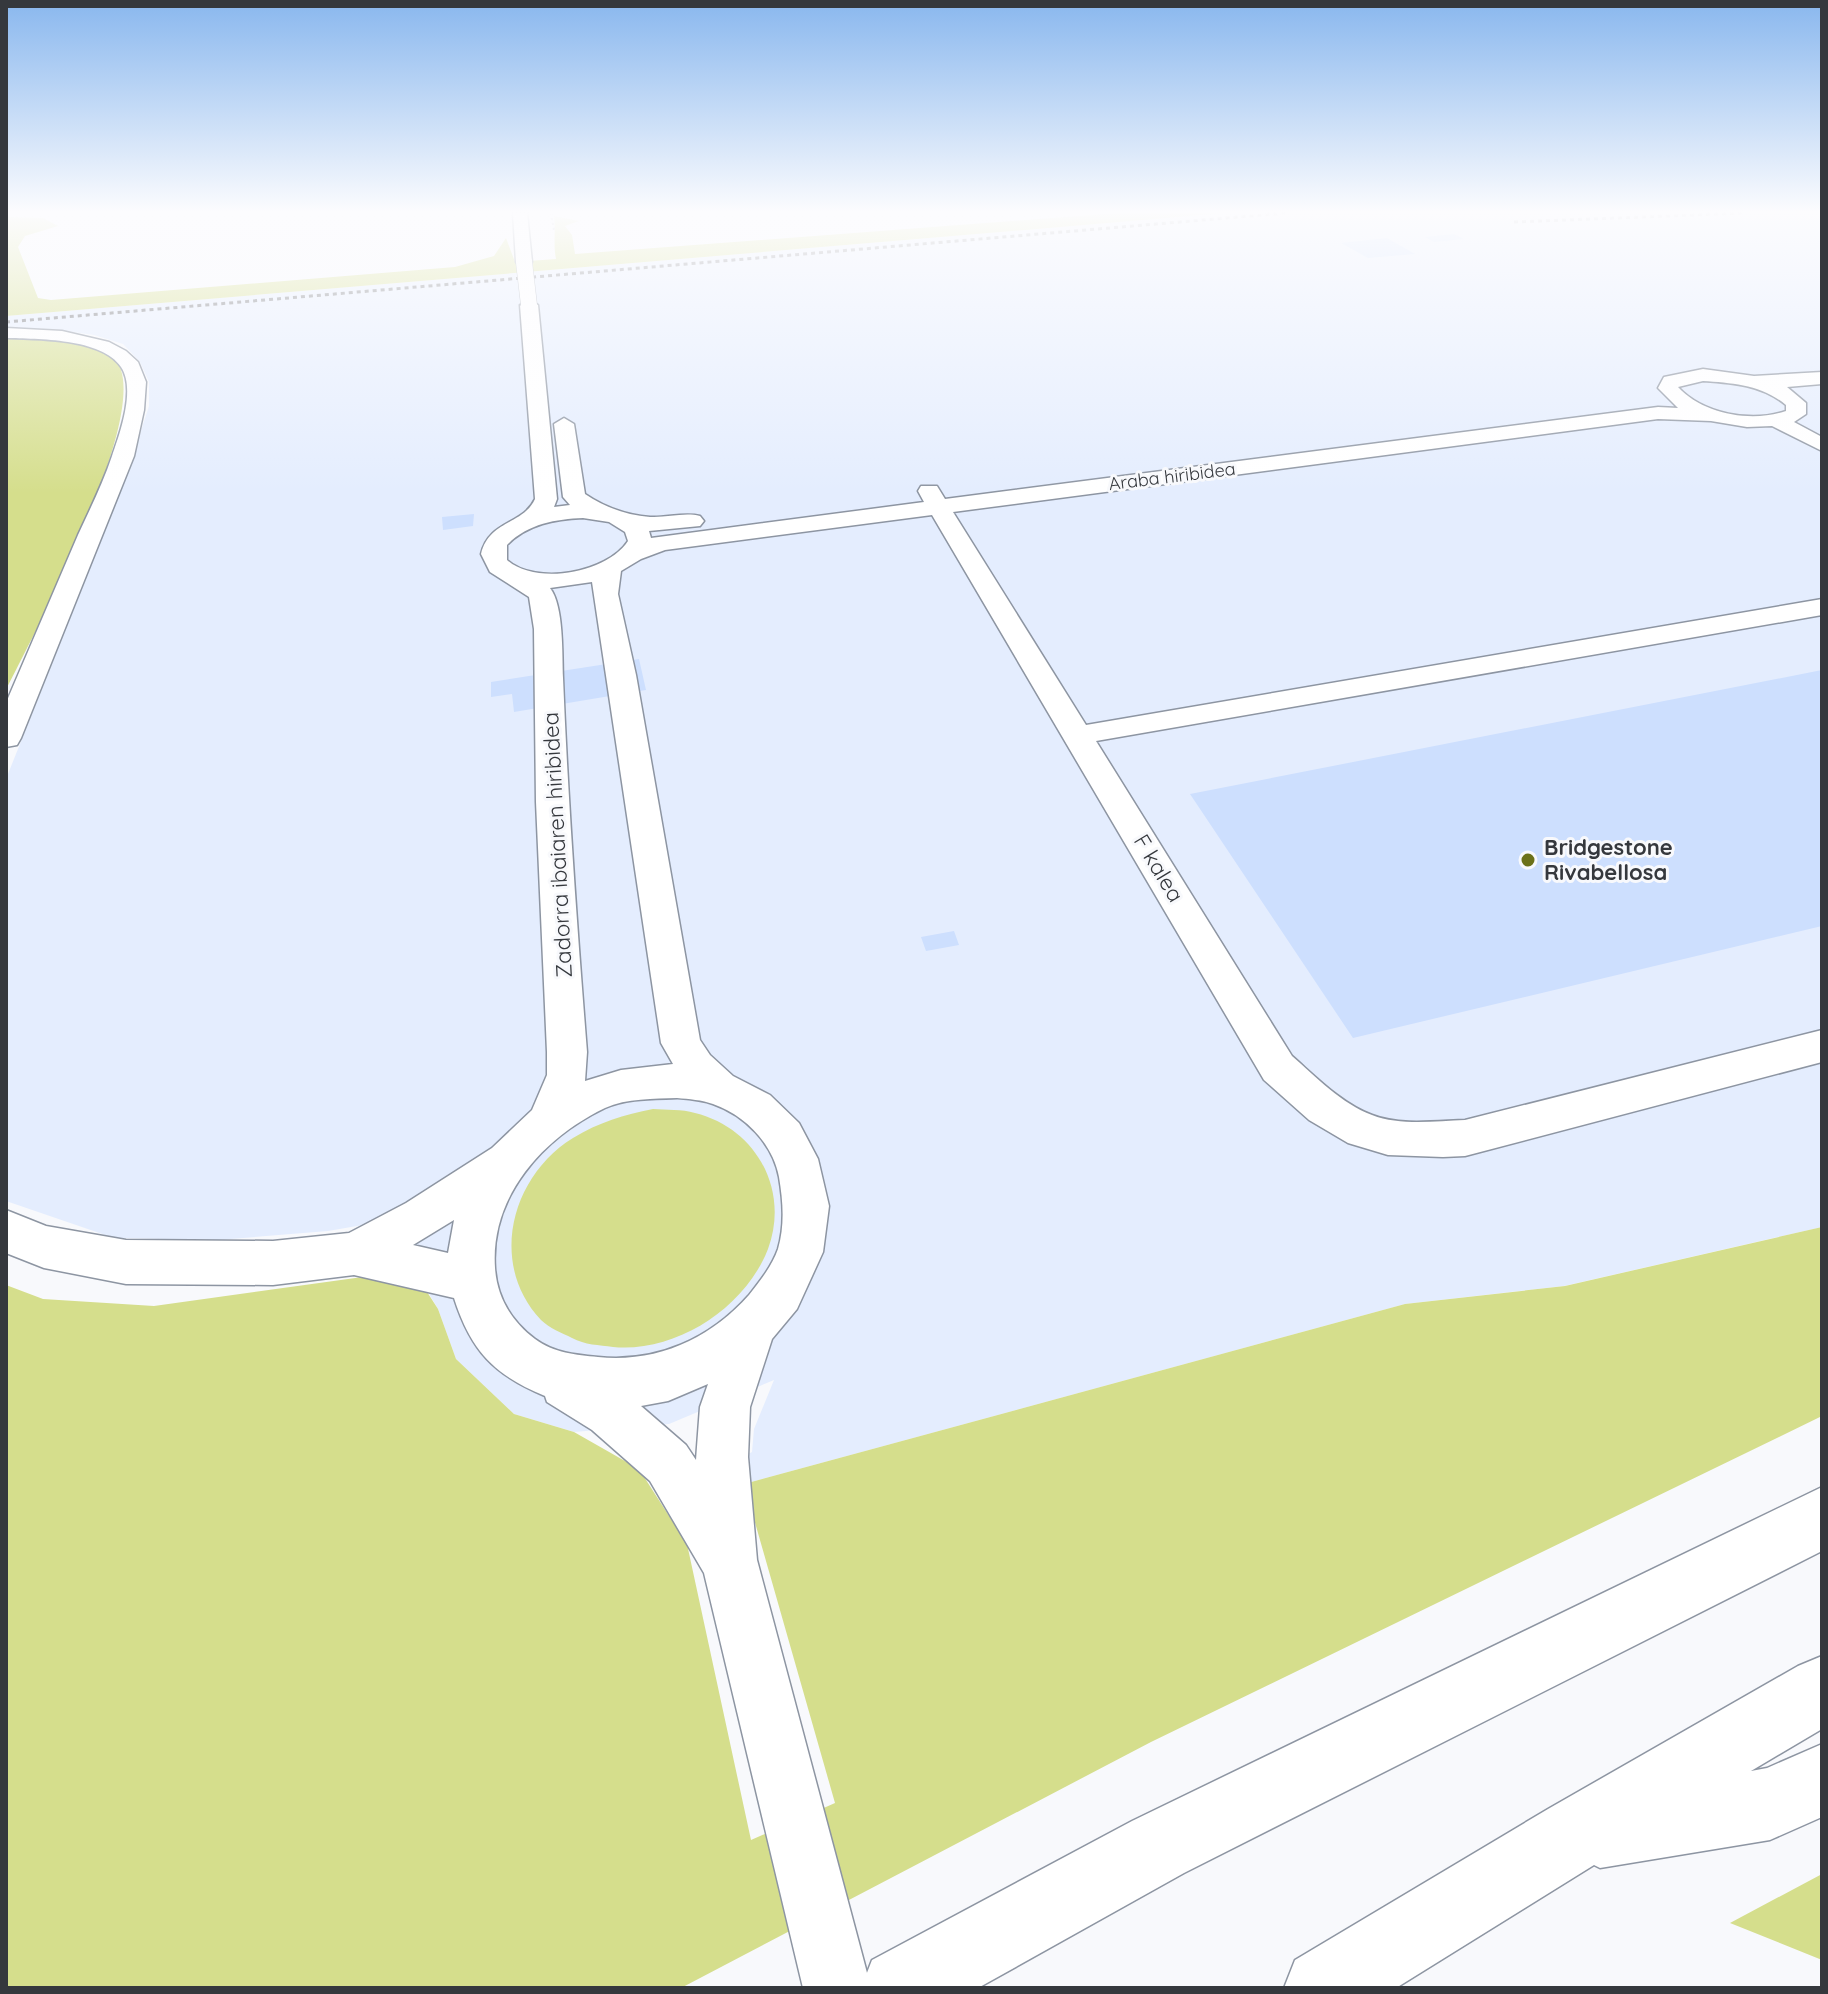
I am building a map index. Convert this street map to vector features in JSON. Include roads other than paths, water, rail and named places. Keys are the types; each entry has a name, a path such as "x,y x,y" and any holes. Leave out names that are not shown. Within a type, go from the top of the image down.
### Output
{"highway":[{"path":"900,1988 1158,1847 1822,1518"},
{"path":"1323,1988 1574,1835 1822,1690"},
{"path":"1574,1835 1770,1804 1822,1780"}],"street":[{"path":"527,521 545,506 546,499 529,306"},
{"path":"6,333 44,334 102,345 124,357 136,379 132,423 123,456 6,738"},
{"name":"Araba hiribidea","path":"609,570 634,553 661,543 934,498 1645,400 1668,388 1671,381 1703,375 1751,381"},
{"path":"1751,381 1822,378"},
{"path":"1751,381 1775,389 1796,403"},
{"path":"1668,388 1674,398 1688,406 1734,420 1777,421 1796,414 1796,403 1800,397 1822,392"},
{"path":"562,400 574,497 597,512"},
{"name":"Araba hiribidea","path":"597,512 626,520 673,523 934,498 1658,413 1712,415"},
{"path":"1777,421 1822,445"},
{"name":"F kalea","path":"934,498 1278,1068 1344,1121 1375,1135 1416,1139 1465,1138 1822,1046"},
{"path":"527,521 549,514 597,512"},
{"path":"626,520 637,530 640,541 634,553"},
{"name":"Zadorra ibaiaren hiribidea","path":"527,521 498,540 493,552 495,562 505,572 542,594 548,643 552,802 567,1052 567,1075 549,1119"},
{"path":"521,579 565,581 609,570"},
{"path":"547,1374 598,1386 652,1382 705,1363 751,1331 788,1285 807,1234 807,1185 790,1142 760,1109 719,1088 696,1067 681,1043 622,675 605,594 604,585 609,570"},
{"path":"1079,735 1822,607"},
{"path":"354,1254 422,1217 506,1160 549,1119 590,1097 634,1083 677,1081 719,1088"},
{"path":"506,1160 483,1198 471,1239 471,1280 485,1318 511,1351 610,1412 668,1463 729,1560"},
{"path":"6,1231 44,1247 126,1262 273,1263 354,1254 471,1280"},
{"path":"751,1331 725,1407 722,1457 729,1560 837,1988"}],"railway":[{"path":"6,322 193,306"}],"place":[{"name":"Bridgestone Rivabellosa","path":"1528,860"}]}
